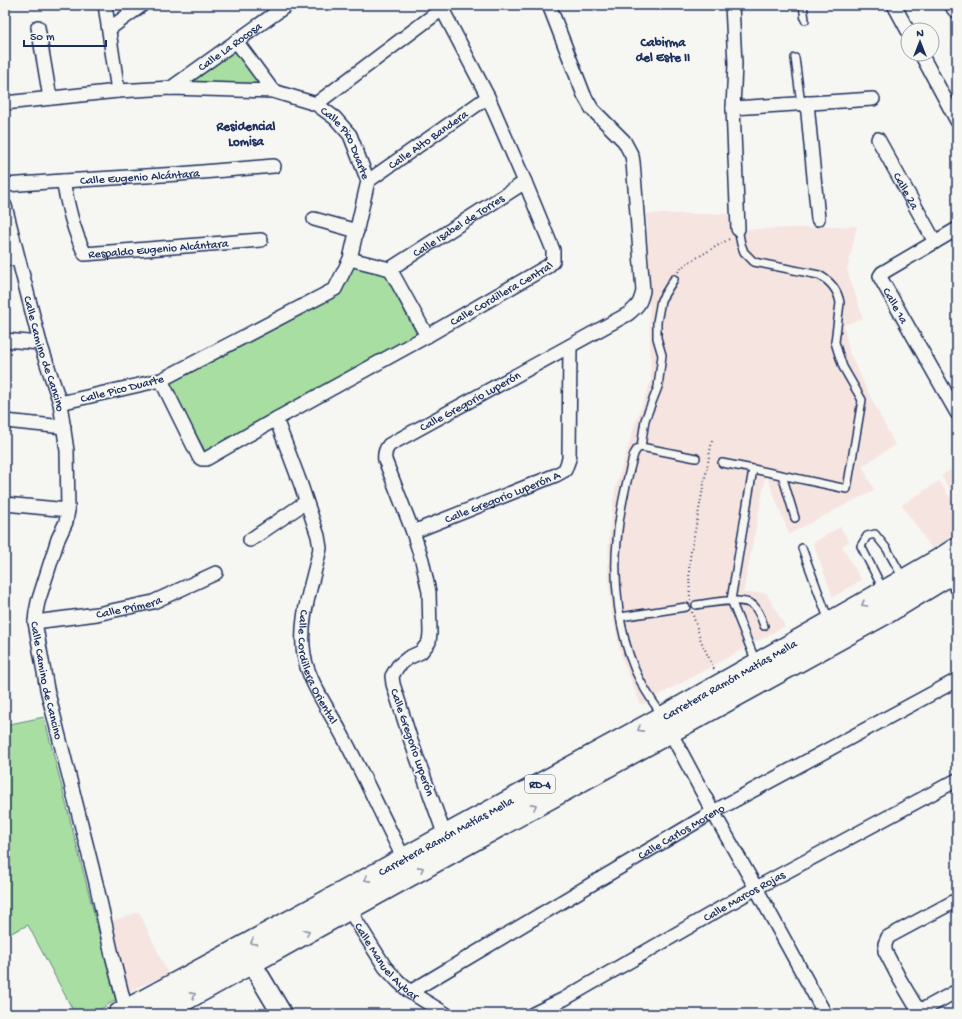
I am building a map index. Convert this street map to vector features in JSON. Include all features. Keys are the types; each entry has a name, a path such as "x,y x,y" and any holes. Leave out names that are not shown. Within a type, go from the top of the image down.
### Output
{"main road":[{"name":"Carretera Ramón Matías Mella","path":"125,1013 344,902 667,724 722,684 904,580 952,568"},
{"name":"Carretera Ramón Matías Mella","path":"159,1014 251,962 344,902 404,859 445,836 888,612 952,568"},
{"path":"251,962 282,1014"}],"street":[{"path":"105,5 118,91"},
{"path":"109,29 142,5"},
{"name":"Calle La Rocosa","path":"171,88 287,5"},
{"name":"Calle Gregorio Luperón","path":"445,836 411,740 392,676 398,666 408,658 421,652 429,642 429,592 422,560 413,532 386,464 384,456 386,448 628,314 637,307 643,291 634,162 624,141 592,109 584,95 549,5"},
{"path":"732,5 735,64 733,108 739,231"},
{"path":"894,5 903,22"},
{"path":"316,104 441,7"},
{"name":"Calle Cordillera Central","path":"162,380 199,457 206,459 427,336 548,266 553,261 553,250 526,182 488,98 441,7"},
{"path":"38,27 50,98"},
{"path":"236,41 273,91"},
{"path":"925,62 957,121"},
{"name":"Calle Pico Duarte","path":"5,103 118,91 171,88 273,91 316,104 335,118 350,135 368,181 350,259 335,289 162,380 60,403"},
{"name":"Calle Alto Bandera","path":"368,181 488,98"},
{"path":"733,108 873,99"},
{"path":"804,103 818,219"},
{"name":"Calle 2a","path":"878,139 935,242"},
{"name":"Calle Eugenio Alcántara","path":"5,185 179,174 274,166"},
{"name":"Respaldo Eugenio Alcántara","path":"63,181 69,214 85,254 261,240"},
{"name":"Calle Isabel de Torres","path":"390,269 526,182"},
{"name":"Calle Camino de Cancino","path":"5,206 40,343 60,403 67,451 68,510 66,522 58,539 38,602 35,622 47,690 95,876 125,1013"},
{"path":"314,219 356,231"},
{"name":"Calle 1a","path":"957,229 882,273 880,276 957,413"},
{"path":"5,258 18,259"},
{"path":"350,259 390,269 427,336"},
{"path":"5,340 40,343"},
{"name":"Calle Gregorio Luperón A","path":"413,532 556,475 564,470 569,459 570,346"},
{"name":"Calle Cordillera Oriental","path":"276,419 301,485 318,536 320,548 303,622 302,638 308,670 404,859"},
{"path":"5,421 64,427"},
{"path":"250,540 306,502"},
{"path":"5,504 68,510"},
{"name":"Calle Primera","path":"35,622 97,614 153,602 216,573"},
{"name":"Calle Carlos Moreno","path":"410,992 713,812 957,680"},
{"path":"667,724 713,812 825,1014"},
{"name":"Calle Marcos Rojas","path":"533,1014 564,999 756,888 957,780"},
{"path":"957,900 888,937 885,944 885,951 899,978 915,1005 920,1009 926,1008 957,992"},
{"name":"Calle Manuel Aybar","path":"344,902 385,967 410,992 436,1012"}],"lane":[{"path":"803,5 805,20"},
{"path":"795,58 804,103"},
{"path":"722,463 847,489 862,400 843,367 835,342 840,303 840,298 836,290 827,280 819,275 754,262 744,252 739,231"},
{"path":"641,447 645,420 658,387 662,355 657,338 657,322 661,300 674,279"},
{"path":"667,724 652,702 635,671 625,639 620,617 616,578 616,541 630,468 637,449 641,447 696,458"},
{"path":"753,469 731,600 757,664"},
{"path":"782,475 795,518"},
{"path":"884,592 861,546 867,536 875,534 887,549 904,580"},
{"path":"802,548 829,623"},
{"path":"696,605 731,600 749,602 755,607 764,626"},
{"path":"620,617 686,607"}],"path":[{"path":"674,279 682,267 739,231"},
{"path":"712,441 690,556 690,596 701,642 722,684"}],"shaded area":[{"path":"647,214 728,214 731,230 857,226 847,270 863,318 844,325 849,352 895,445 862,466 874,490 789,534 766,474 743,593 766,593 785,626 641,705 622,659 612,612 608,570 609,537 615,490 634,427 651,381"},
{"path":"957,466 957,500 941,476"},
{"path":"939,481 957,508 957,533 932,549 902,505"},
{"path":"840,527 849,541 842,546 861,580 833,597 813,543"},
{"path":"139,912 168,974 129,991 112,921"}],"green space":[{"path":"239,47 267,87 180,86"},
{"path":"354,267 383,271 417,335 207,454 169,384 326,302 340,292"},
{"path":"44,717 116,1000 92,1014 75,1014 28,925 5,936 5,725"}],"district":[{"name":"Cabirma del Este II","path":"663,48"},
{"name":"Residencial Lomisa","path":"246,132"}]}
